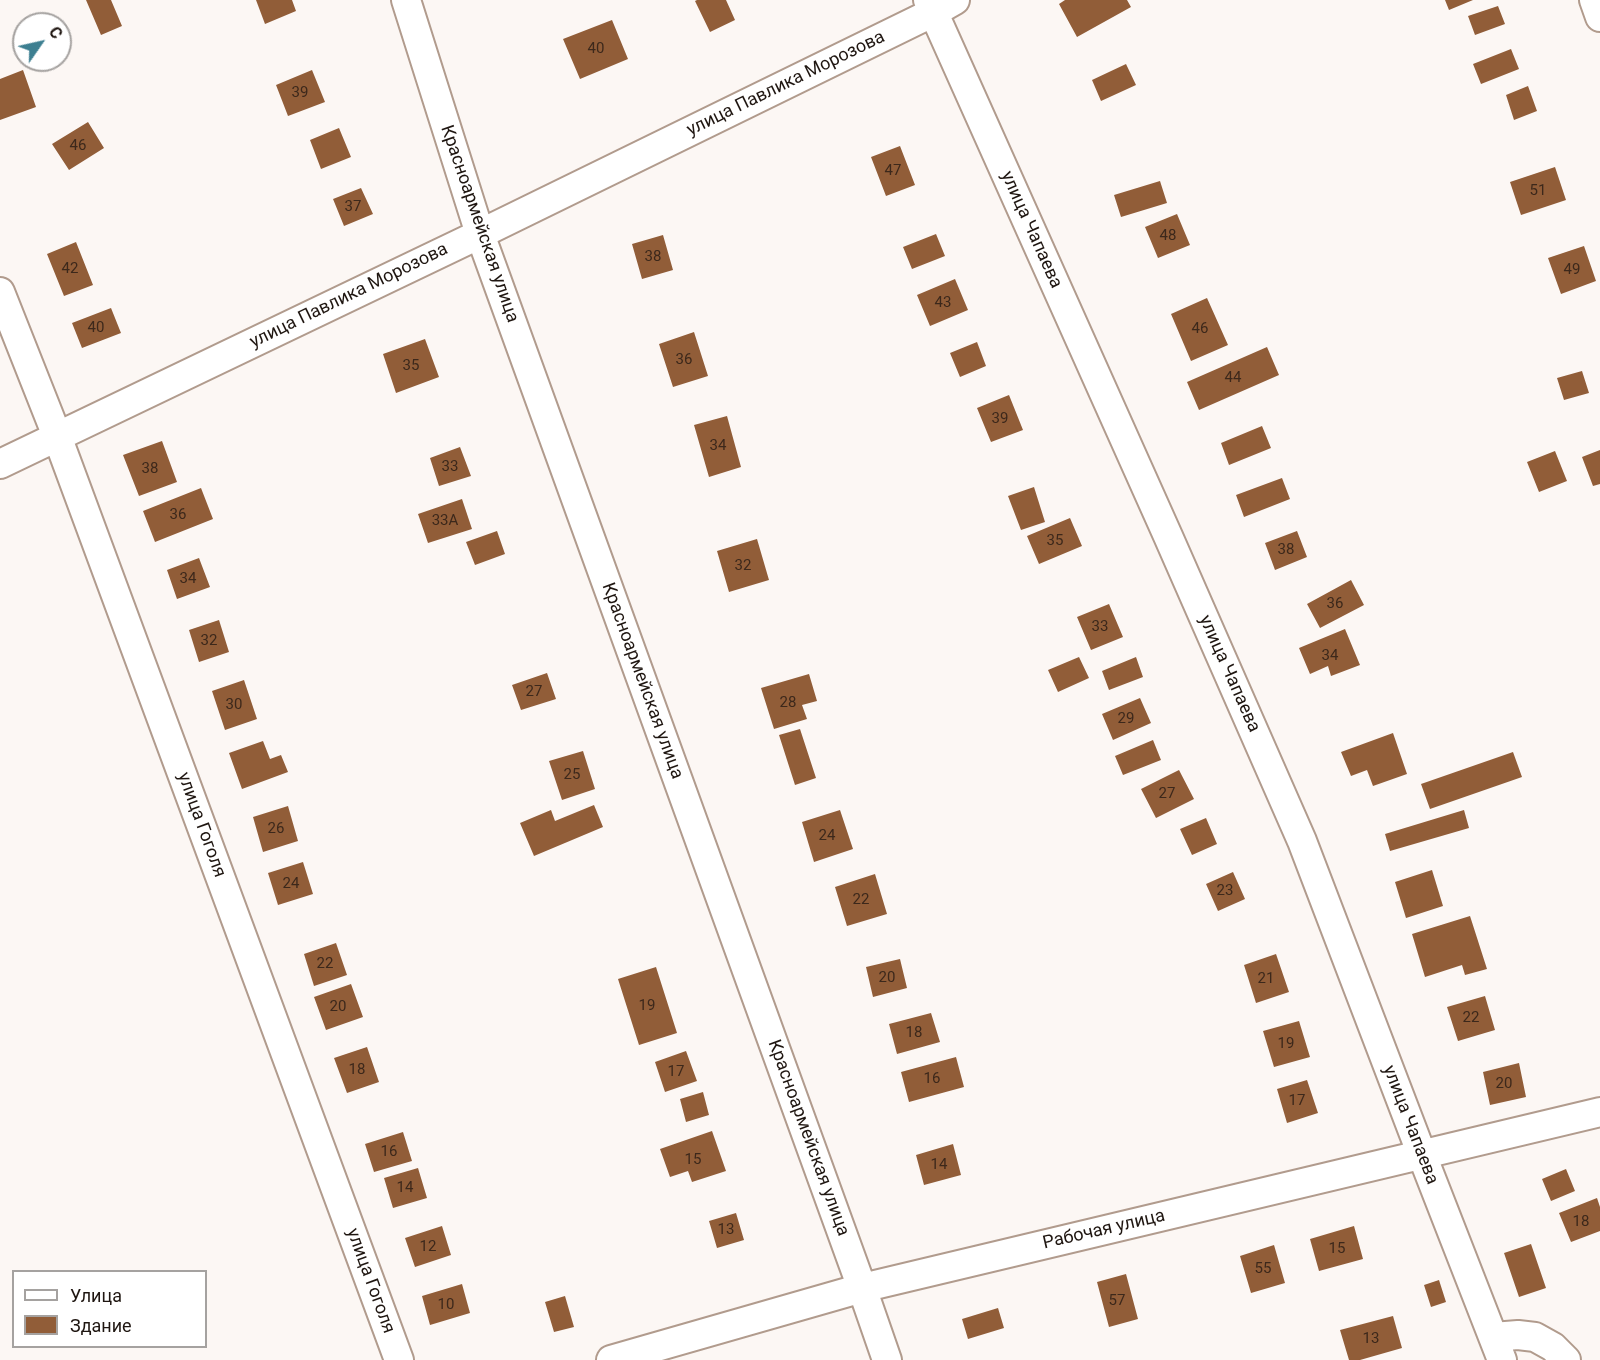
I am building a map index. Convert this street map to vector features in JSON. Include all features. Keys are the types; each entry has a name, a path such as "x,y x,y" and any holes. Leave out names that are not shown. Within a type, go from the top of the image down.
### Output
{"street":[{"name":"Красноармейская улица","path":"406,0 480,234 887,1360"},
{"path":"1594,0 1600,17"},
{"name":"улица Павлика Морозова","path":"0,464 480,234 939,4"},
{"name":"улица Чапаева","path":"939,4 1297,831 1497,1349"},
{"name":"улица Гоголя","path":"0,292 57,436 399,1360"},
{"name":"Рабочая улица","path":"611,1360 862,1288 1600,1112"},
{"path":"1497,1349 1518,1335 1535,1337 1553,1347 1566,1360"}],"building":[{"path":"86,0 111,0 122,26 101,35"},
{"path":"256,0 292,0 296,11 265,24"},
{"path":"726,0 735,20 710,32 695,1"},
{"path":"1065,0 1127,0 1131,7 1077,37 1059,4"},
{"path":"1445,0 1473,0 1449,10"},
{"path":"1498,6 1505,24 1475,35 1468,16"},
{"path":"612,20 628,59 580,79 563,39"},
{"path":"1511,49 1519,69 1481,84 1473,64"},
{"path":"1126,64 1136,85 1101,101 1092,80"},
{"path":"312,70 325,102 288,116 276,85"},
{"path":"24,72 36,107 0,120 0,79"},
{"path":"1528,86 1537,111 1514,120 1506,95"},
{"path":"88,122 104,148 69,170 52,144"},
{"path":"339,128 351,157 321,169 310,140"},
{"path":"900,146 915,185 886,196 871,157"},
{"path":"1555,167 1566,200 1521,215 1510,182"},
{"path":"1160,181 1167,203 1121,217 1114,195"},
{"path":"361,188 373,214 344,226 333,199"},
{"path":"1177,214 1190,245 1158,258 1145,227"},
{"path":"936,234 945,256 912,269 903,247"},
{"path":"663,235 673,270 642,279 632,244"},
{"path":"76,242 93,285 64,296 47,254"},
{"path":"1584,246 1596,281 1561,294 1548,258"},
{"path":"955,279 968,310 930,326 917,295"},
{"path":"1207,298 1228,345 1191,361 1171,314"},
{"path":"111,308 121,333 82,348 72,323"},
{"path":"694,332 708,376 673,387 659,344"},
{"path":"425,339 439,377 396,393 383,354"},
{"path":"977,342 986,366 960,377 950,353"},
{"path":"1267,347 1279,375 1199,410 1187,382"},
{"path":"1582,371 1589,393 1564,400 1557,378"},
{"path":"1009,395 1023,430 991,442 977,408"},
{"path":"727,416 741,467 709,477 694,425"},
{"path":"1262,426 1271,448 1229,465 1221,443"},
{"path":"162,441 177,482 139,496 123,455"},
{"path":"460,447 471,476 439,486 430,458"},
{"path":"1600,450 1600,484 1593,486 1582,457"},
{"path":"1555,451 1567,481 1539,492 1527,462"},
{"path":"1282,478 1290,499 1244,517 1236,495"},
{"path":"1034,487 1045,522 1021,530 1008,496"},
{"path":"201,488 213,519 155,542 143,511"},
{"path":"462,499 472,529 428,543 418,514"},
{"path":"1070,518 1082,546 1039,564 1027,536"},
{"path":"497,531 505,554 475,565 466,542"},
{"path":"1297,531 1307,557 1275,570 1265,543"},
{"path":"757,539 769,580 729,592 717,551"},
{"path":"199,558 210,587 177,599 167,570"},
{"path":"1351,580 1364,605 1320,628 1307,604"},
{"path":"1109,604 1123,637 1091,650 1077,617"},
{"path":"219,620 229,652 199,662 189,630"},
{"path":"1345,629 1360,665 1331,676 1328,666 1310,674 1299,648"},
{"path":"1079,657 1089,678 1058,692 1048,670"},
{"path":"1136,657 1143,677 1109,690 1102,671"},
{"path":"547,673 556,699 521,710 512,685"},
{"path":"809,674 817,701 802,705 807,719 774,729 761,688"},
{"path":"244,680 257,719 225,730 212,691"},
{"path":"1140,698 1151,723 1113,740 1102,714"},
{"path":"800,729 816,778 795,785 779,735"},
{"path":"1393,733 1407,774 1373,786 1367,770 1351,776 1341,752"},
{"path":"1153,740 1161,760 1123,775 1115,756"},
{"path":"263,741 270,759 281,755 288,772 242,789 229,753"},
{"path":"583,751 595,789 562,800 549,761"},
{"path":"1513,752 1522,777 1430,809 1421,784"},
{"path":"1179,770 1194,799 1156,818 1141,789"},
{"path":"594,805 603,827 534,856 520,823 551,810 555,821"},
{"path":"288,806 298,841 263,852 253,817"},
{"path":"840,810 853,849 814,862 802,822"},
{"path":"1464,810 1469,828 1390,851 1385,834"},
{"path":"1206,818 1217,844 1192,855 1180,829"},
{"path":"303,862 313,894 278,905 268,873"},
{"path":"1432,870 1443,906 1406,918 1395,882"},
{"path":"1233,872 1245,899 1218,911 1206,884"},
{"path":"875,874 887,914 847,926 835,887"},
{"path":"1470,916 1487,969 1465,975 1462,965 1425,977 1412,934"},
{"path":"336,943 347,975 314,986 304,954"},
{"path":"1276,954 1289,992 1256,1003 1244,965"},
{"path":"900,959 907,988 873,997 866,967"},
{"path":"656,967 677,1033 639,1045 618,979"},
{"path":"351,984 363,1017 326,1030 314,997"},
{"path":"1485,996 1495,1030 1458,1041 1447,1007"},
{"path":"931,1013 940,1042 897,1054 889,1024"},
{"path":"1299,1021 1310,1057 1274,1067 1263,1031"},
{"path":"367,1047 379,1082 347,1093 334,1058"},
{"path":"686,1051 697,1081 665,1092 655,1062"},
{"path":"956,1057 964,1087 909,1102 901,1072"},
{"path":"1519,1063 1526,1097 1490,1105 1483,1072"},
{"path":"1307,1080 1318,1113 1287,1123 1277,1089"},
{"path":"703,1092 709,1115 686,1122 680,1099"},
{"path":"712,1131 726,1171 692,1182 688,1171 670,1177 660,1149"},
{"path":"403,1132 412,1161 374,1172 365,1144"},
{"path":"953,1144 961,1175 924,1185 916,1155"},
{"path":"418,1168 427,1198 393,1208 384,1178"},
{"path":"1566,1169 1575,1191 1551,1201 1542,1179"},
{"path":"1597,1198 1600,1207 1600,1231 1571,1242 1559,1213"},
{"path":"736,1213 744,1240 717,1248 709,1221"},
{"path":"442,1226 451,1255 415,1267 405,1238"},
{"path":"1354,1226 1363,1259 1319,1271 1310,1239"},
{"path":"1531,1244 1546,1288 1519,1297 1504,1253"},
{"path":"1274,1245 1285,1283 1251,1293 1240,1256"},
{"path":"1126,1274 1138,1319 1109,1327 1097,1282"},
{"path":"1439,1280 1446,1302 1431,1307 1424,1285"},
{"path":"462,1284 470,1313 430,1325 422,1296"},
{"path":"565,1296 574,1327 554,1332 545,1302"},
{"path":"998,1308 1004,1328 968,1339 962,1319"},
{"path":"1393,1316 1402,1348 1360,1360 1349,1360 1340,1330"}]}
